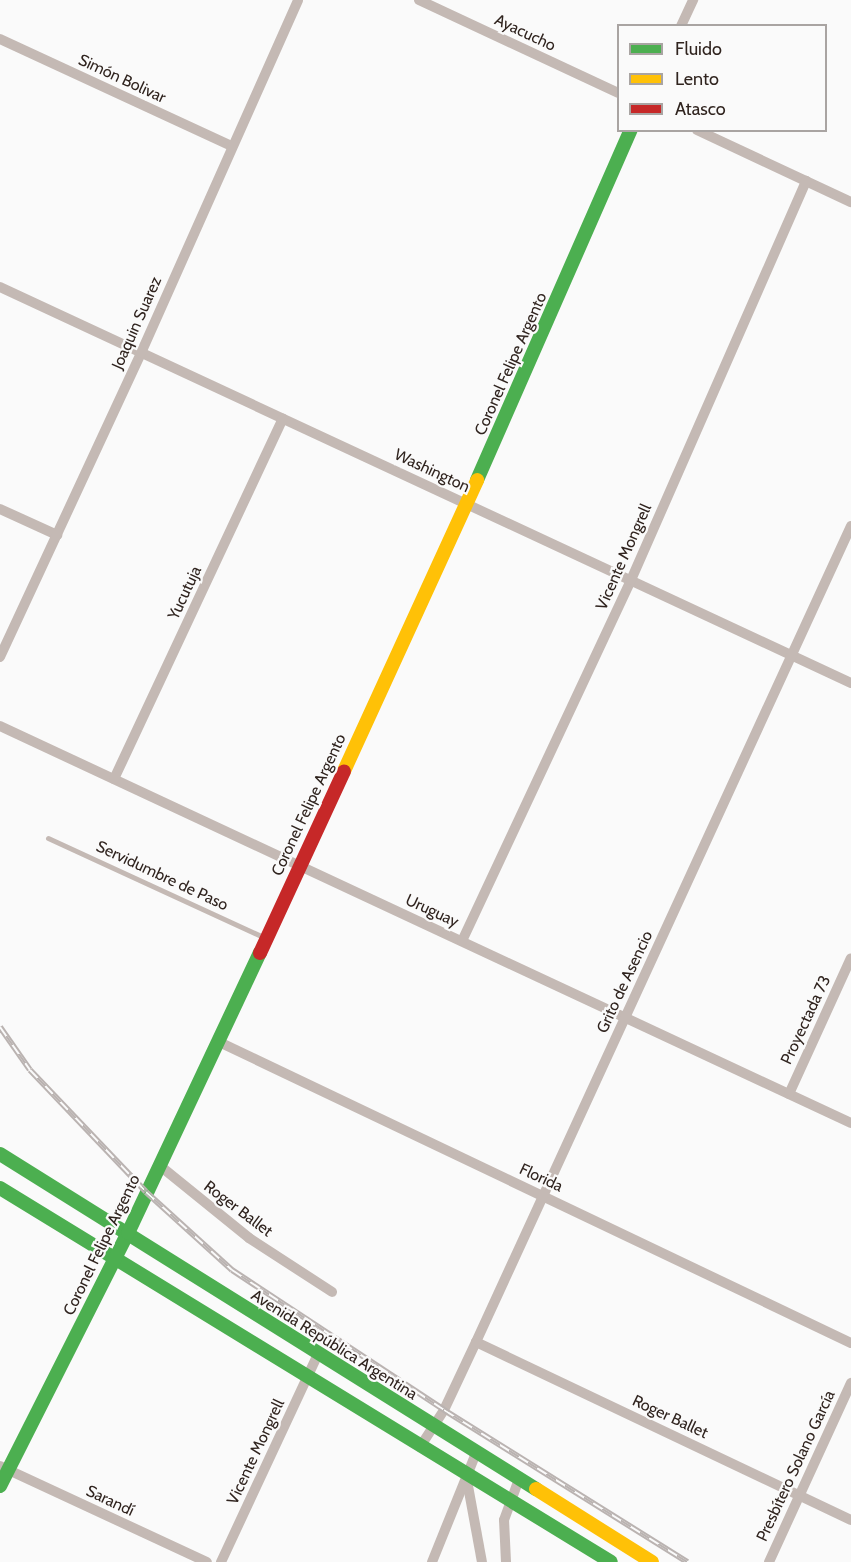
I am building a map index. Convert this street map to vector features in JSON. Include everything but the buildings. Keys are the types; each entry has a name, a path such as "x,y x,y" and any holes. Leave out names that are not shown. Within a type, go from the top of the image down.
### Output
{"street":[{"name":"Joaquin Suarez","path":"0,657 141,353 298,0"},
{"name":"Ayacucho","path":"419,0 617,93"},
{"path":"682,24 693,0"},
{"name":"Simón Bolivar","path":"0,39 232,146"},
{"name":"Coronel Felipe Argento","path":"0,1486 4,1468 128,1233 300,867 467,503 630,132"},
{"path":"702,132 851,202"},
{"name":"Vicente Mongrell","path":"462,941 631,580 806,182"},
{"name":"Washington","path":"0,287 851,683"},
{"name":"Yucutuja","path":"114,779 283,419"},
{"path":"0,509 57,535"},
{"name":"Grito de Asencio","path":"420,1447 433,1427 476,1342 851,526"},
{"name":"Uruguay","path":"0,726 851,1123"},
{"name":"Proyectada 73","path":"789,1094 851,958"},
{"name":"Florida","path":"217,1041 851,1343"},
{"name":"Avenida República Argentina","path":"0,1154 476,1454 652,1562"},
{"name":"Roger Ballet","path":"159,1165 249,1238 332,1292"},
{"path":"0,1188 611,1562"},
{"name":"Roger Ballet","path":"476,1342 851,1520"},
{"name":"Vicente Mongrell","path":"221,1562 318,1354"},
{"name":"Presbítero Solano García","path":"769,1562 851,1383"},
{"path":"432,1562 476,1454"},
{"name":"Sarandí","path":"4,1468 207,1562"},
{"path":"466,1475 482,1562"},
{"path":"506,1562 503,1538 509,1500 519,1479"}],"lane":[{"name":"Servidumbre de Paso","path":"48,838 265,938"}],"railway":[{"path":"0,1027 30,1070 146,1192 232,1270 444,1410 687,1562"}],"traffic: fast":[{"path":"477,480 630,132"},
{"path":"0,1486 128,1233 260,953"},
{"path":"0,1154 536,1489"},
{"path":"0,1188 611,1562"}],"traffic: slow":[{"path":"344,771 477,480"},
{"path":"536,1489 652,1562"}],"traffic: jam":[{"path":"260,953 344,771"}]}
